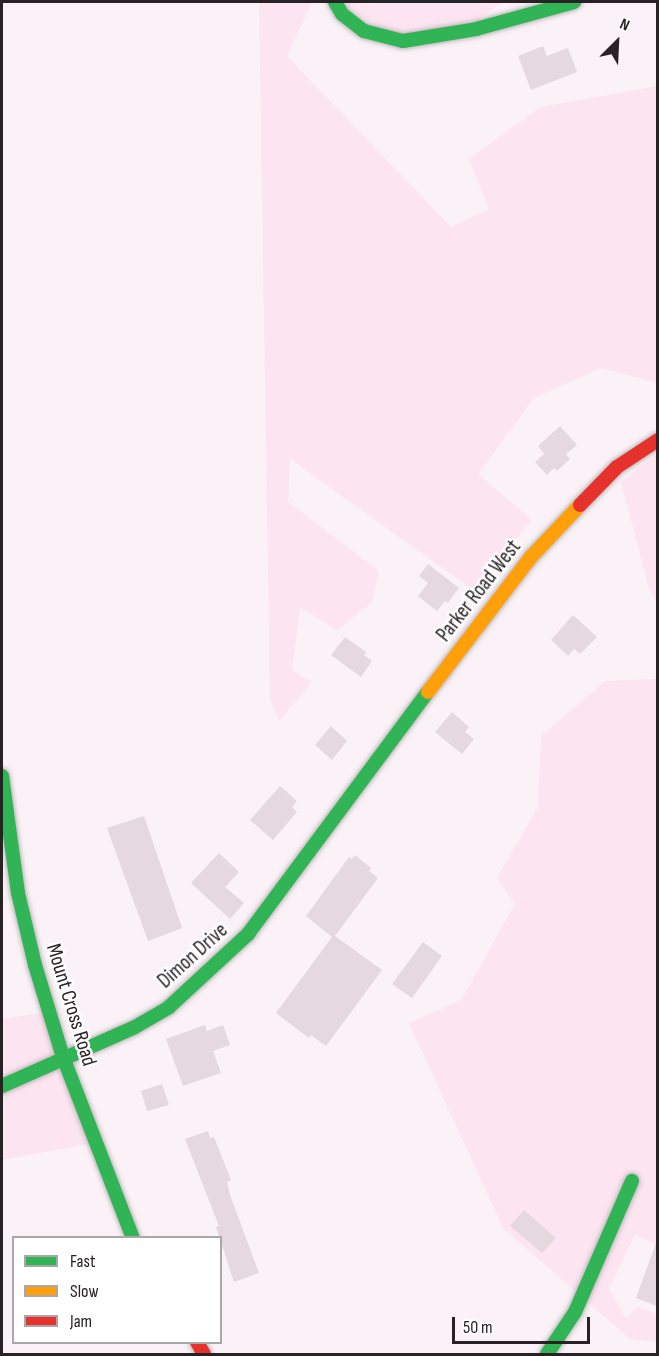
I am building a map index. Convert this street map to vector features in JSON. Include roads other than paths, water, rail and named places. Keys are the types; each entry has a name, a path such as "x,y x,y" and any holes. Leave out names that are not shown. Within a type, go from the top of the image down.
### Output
{"street":[{"path":"335,2 342,14 364,31 383,38 404,41 476,29 574,2"},
{"name":"Parker Road West","path":"356,789 496,600 531,557 617,467 657,440"},
{"name":"Mount Cross Road","path":"2,776 18,893 63,1057 133,1236"},
{"name":"Dimon Drive","path":"2,1086 135,1027 169,1007 248,934 356,789"},
{"path":"547,1354 575,1312 632,1181"}]}
